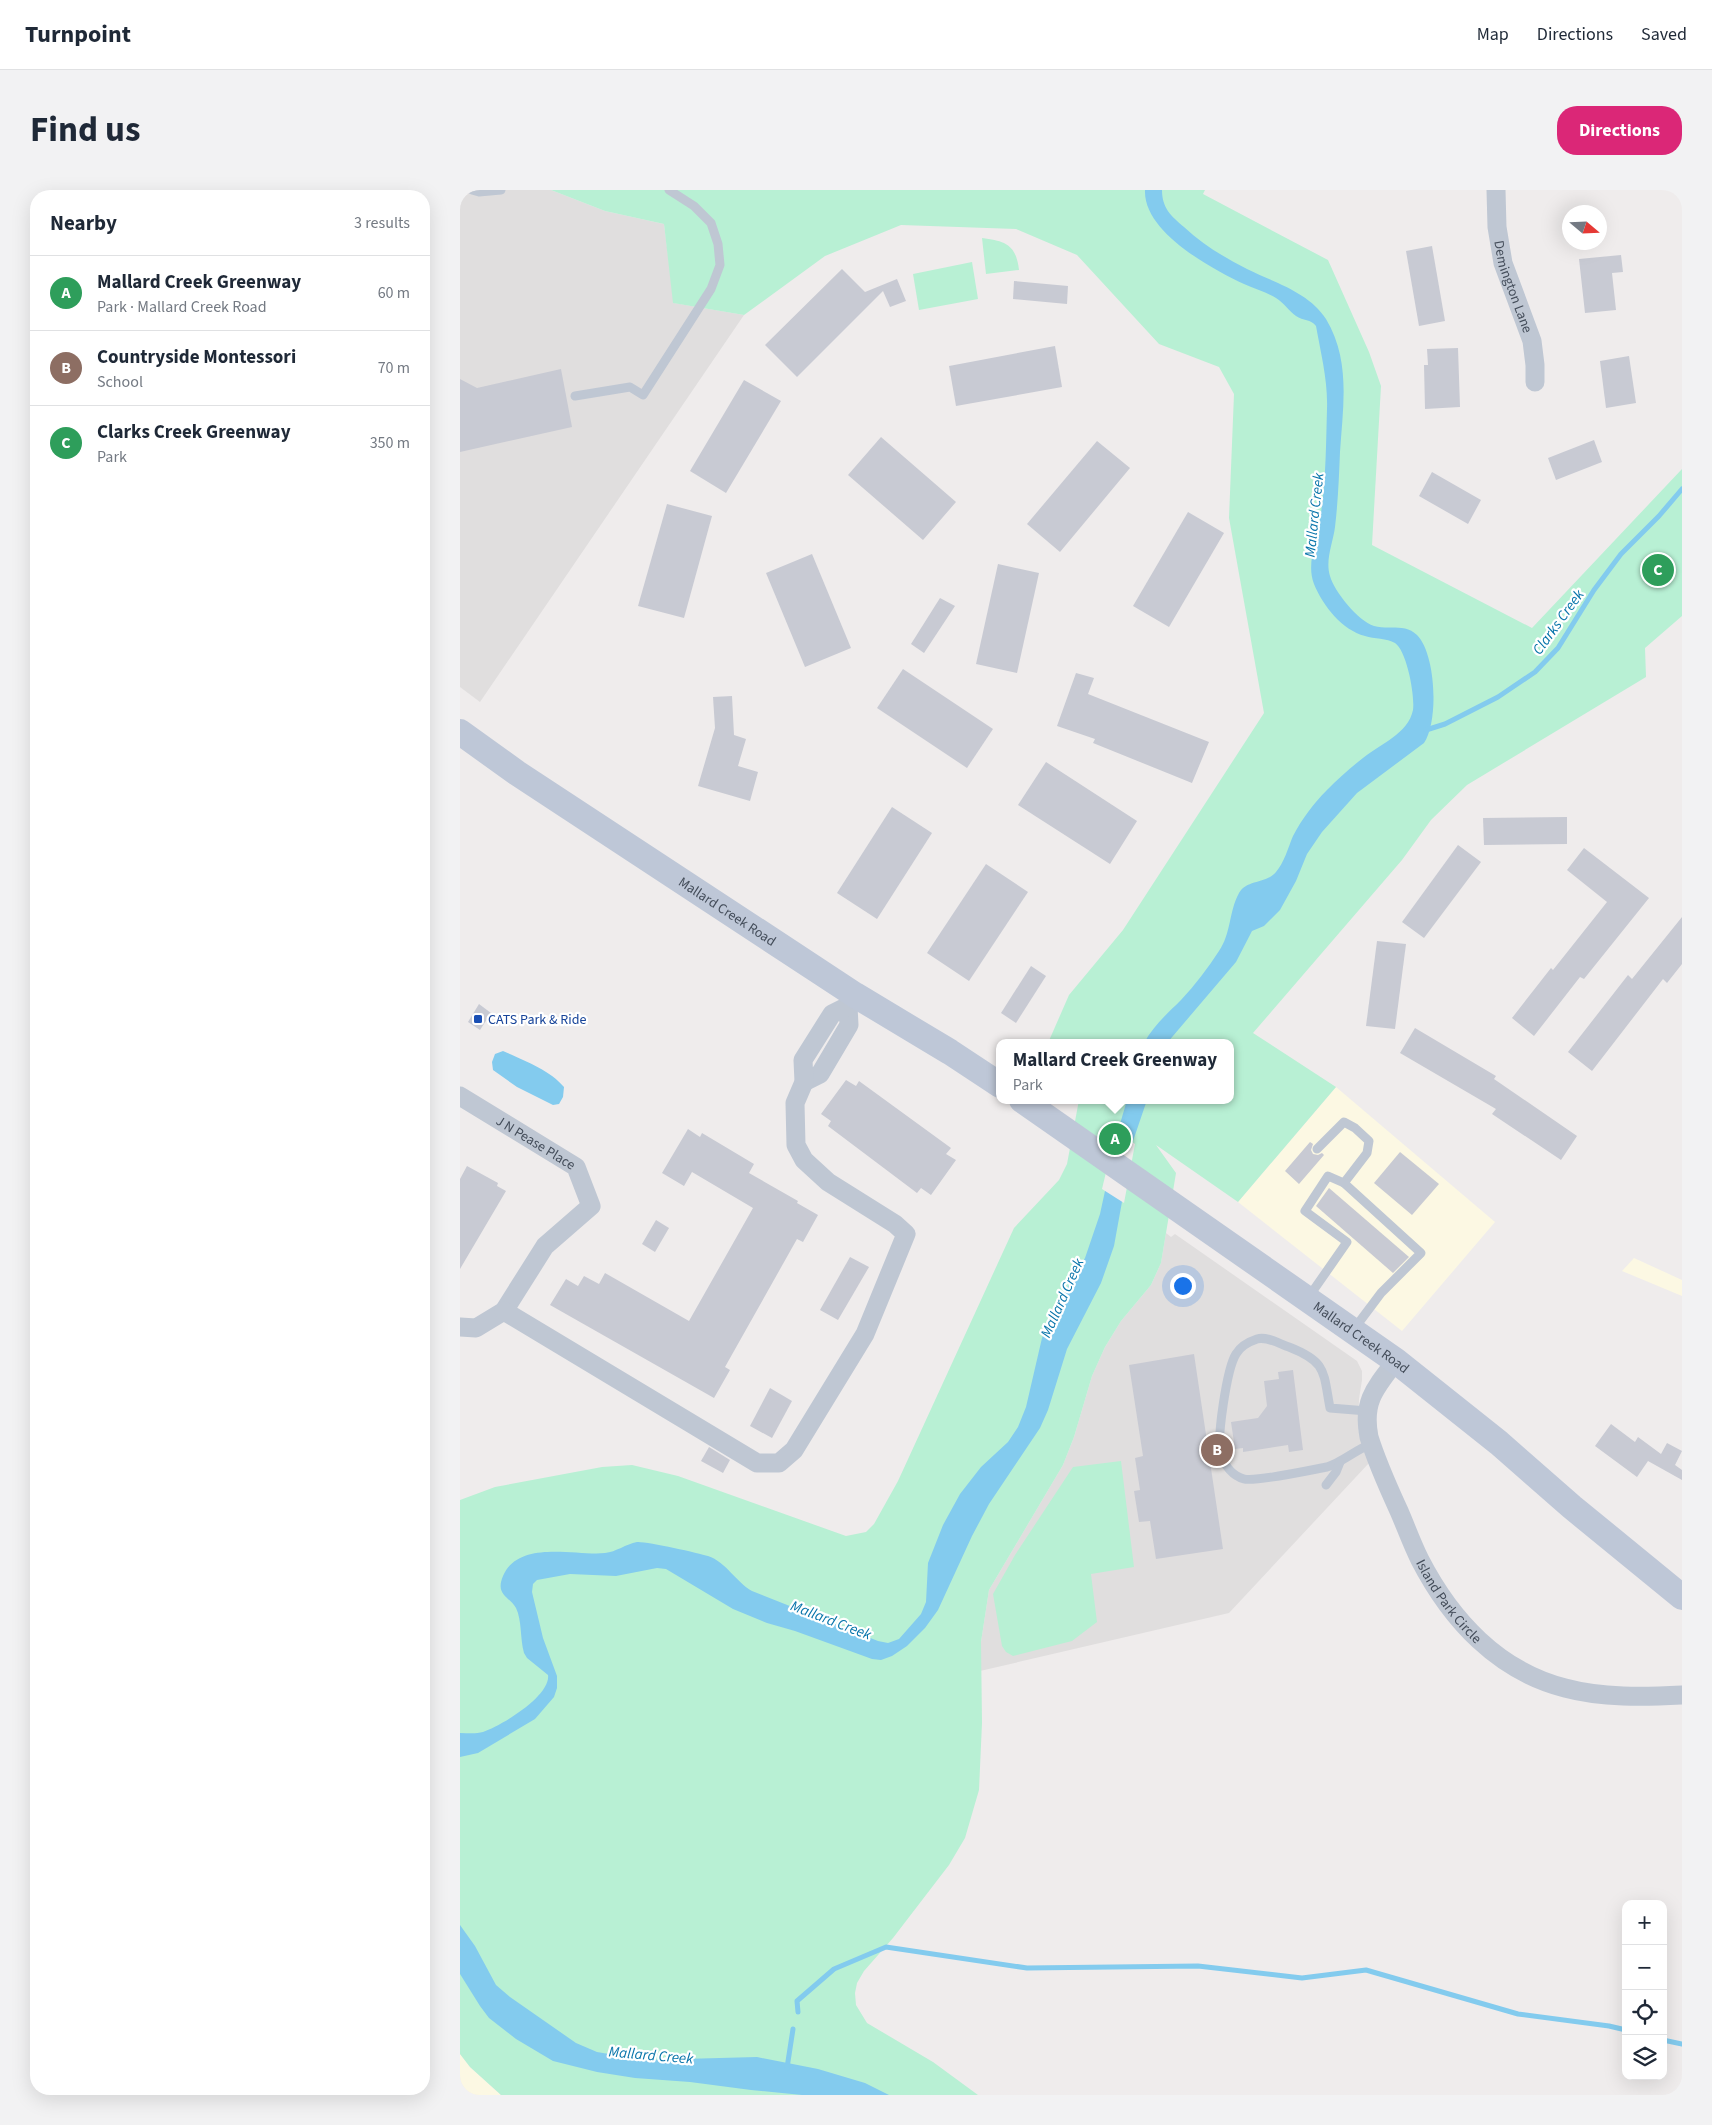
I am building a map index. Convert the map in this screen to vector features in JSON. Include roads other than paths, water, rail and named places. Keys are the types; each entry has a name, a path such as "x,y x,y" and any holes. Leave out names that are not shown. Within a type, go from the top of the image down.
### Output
{"main road":[{"name":"Mallard Creek Road","path":"460,732 517,773 852,1001 950,1052 996,1082"},
{"name":"Mallard Creek Road","path":"1028,1104 1396,1361 1499,1443 1580,1514 1682,1597"}],"street":[{"name":"Demington Lane","path":"1496,190 1497,227 1503,263 1532,341 1535,382"},
{"path":"460,1327 476,1328 504,1311 757,1462 779,1463 794,1450 865,1334 906,1234 896,1224 828,1182 804,1160 796,1145 795,1103 804,1082 820,1074 849,1025 852,1001"},
{"name":"J N Pease Place","path":"460,1096 576,1167 591,1206 545,1246 504,1311"},
{"name":"Island Park Circle","path":"1396,1361 1374,1390 1367,1411 1366,1423 1371,1444 1416,1551 1430,1577 1455,1613 1476,1637 1499,1658 1522,1672 1566,1689 1620,1695 1682,1695"}],"lane":[{"path":"472,190 479,192 501,190"},
{"path":"575,396 630,387 643,395 712,289 720,265 718,244 711,223 694,206 669,190"},
{"path":"1318,1149 1344,1122 1355,1128 1370,1142 1367,1153 1344,1183"},
{"path":"1308,1299 1347,1242 1305,1211 1328,1176 1344,1183 1421,1253 1381,1293 1353,1330"},
{"path":"1367,1411 1330,1408 1321,1367 1312,1357 1262,1338 1248,1343 1234,1357 1227,1380 1219,1442 1221,1455 1229,1469 1238,1476 1251,1480 1327,1467 1340,1462 1357,1450 1371,1444"},
{"path":"1326,1485 1336,1472 1340,1462"}],"water":[{"path":"1145,190 1162,190 1162,196 1168,211 1199,239 1247,269 1300,295 1319,310 1326,319 1339,351 1344,384 1337,508 1328,564 1330,576 1336,589 1348,605 1368,623 1379,627 1407,629 1417,635 1428,657 1432,672 1433,688 1432,720 1424,743 1357,793 1322,832 1307,854 1296,881 1280,910 1264,926 1252,931 1236,962 1170,1039 1147,1039 1156,1025 1181,1000 1206,970 1219,951 1226,937 1233,907 1239,893 1252,883 1272,876 1276,872 1284,860 1296,830 1312,806 1349,770 1405,726 1413,710 1413,703 1406,664 1403,655 1395,643 1357,633 1341,623 1328,609 1314,584 1311,568 1323,492 1327,409 1325,378 1316,326 1312,322 1296,316 1276,298 1244,284 1198,259 1167,234 1155,220 1147,205"},
{"path":"503,1051 536,1066 558,1081 564,1087 563,1097 559,1104 553,1105 517,1087 493,1070 492,1062 495,1054"},
{"name":"Mallard Creek","path":"1126,1104 1146,1104 1133,1141 1114,1246 1101,1283 1067,1349 1048,1410 1040,1428 989,1504 938,1610 925,1628 907,1646 892,1656 881,1660 872,1659 795,1631 767,1623 733,1609 666,1569 657,1568 616,1576 570,1574 537,1580 533,1584 532,1592 543,1638 557,1676 557,1688 554,1697 535,1719 478,1753 460,1757 460,1733 480,1733 501,1724 533,1701 542,1692 547,1683 548,1675 527,1658 524,1653 518,1613 513,1604 504,1595 501,1587 503,1576 511,1565 521,1557 534,1553 605,1553 637,1542 694,1552 708,1556 726,1567 741,1583 752,1591 878,1641 888,1643 899,1639 921,1614 926,1602 928,1563 943,1525 960,1494 981,1467 1008,1442 1018,1427 1026,1407 1042,1338 1058,1303 1085,1258 1100,1214"},
{"path":"460,1925 475,1946 496,1985 576,2043 597,2052 645,2060 757,2057 818,2069 865,2083 889,2095 802,2095 751,2090 690,2082 635,2078 597,2072 553,2061 516,2039 489,2018 480,2006 460,1974"}],"waterway":[{"name":"Clarks Creek","path":"1426,730 1445,724 1498,697 1535,672 1558,648 1594,590 1621,554 1659,516 1682,489"},
{"path":"798,2012 797,2001 834,1969 886,1947 1027,1968 1198,1966 1302,1978 1366,1970 1518,2014 1622,2029"},
{"path":"787,2068 793,2029"},
{"path":"1667,2041 1682,2044"}],"place":[{"name":"Clarks Creek Greenway","path":"1658,570"},
{"name":"CATS Park & Ride","path":"478,1019"},
{"name":"Mallard Creek Greenway","path":"1115,1139"},
{"name":"Countryside Montessori","path":"1217,1450"}]}
